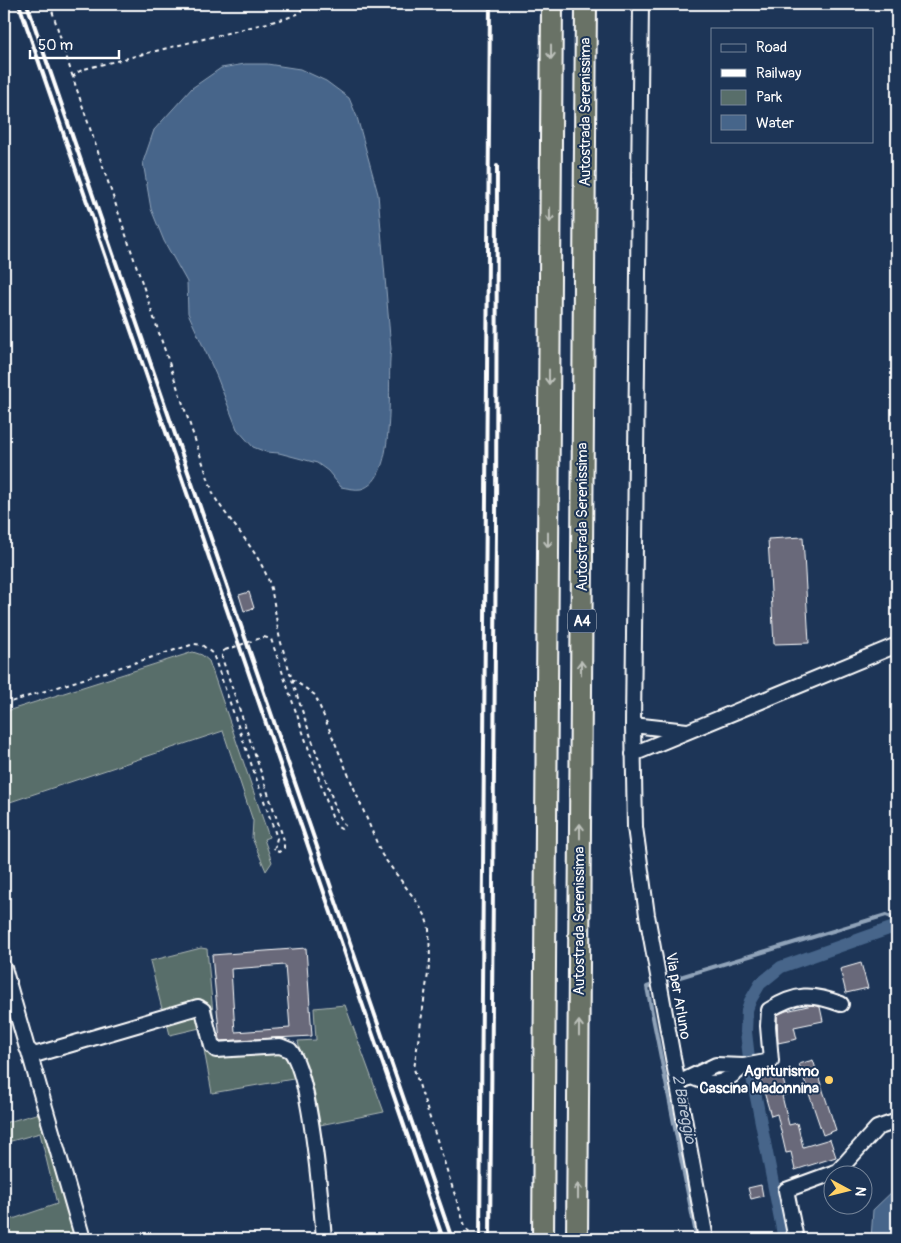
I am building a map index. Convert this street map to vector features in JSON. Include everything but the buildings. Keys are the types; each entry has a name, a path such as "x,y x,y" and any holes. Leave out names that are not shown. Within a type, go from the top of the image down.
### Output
{"highway":[{"name":"A4","path":"543,1239 552,4"},
{"name":"Autostrada Serenissima","path":"577,1239 586,4"}],"street":[{"name":"Via per Arluno","path":"641,4 633,725 635,827 646,905 706,1239"},
{"path":"634,756 688,731 897,645"},
{"path":"633,725 688,731"},
{"path":"4,968 83,1239"},
{"path":"678,1083 694,1078 698,1072 716,1065 750,1065 771,1061 768,1026 769,1010 796,998 821,996 841,1004"},
{"path":"29,1052 39,1055 198,1007 204,1010 212,1046 216,1050 280,1046 290,1050 299,1065 304,1087 320,1192 324,1239"},
{"path":"796,1239 786,1190 838,1171 877,1128 897,1121"}],"path":[{"path":"4,704 194,644 202,645 213,654 277,838 274,850 279,852 284,848 284,840 222,658 222,652 225,650 264,637 270,639 332,817 336,826 341,830 345,826 337,812 292,679 277,630 275,604 268,579 248,544 214,496 73,78 50,4"},
{"path":"73,78 76,73 84,69 287,18 300,13 304,4"},
{"path":"292,679 315,695 382,855 424,915 430,941 430,960 414,1069 462,1216 472,1239"}],"green space":[{"path":"193,652 202,655 209,661 269,837 264,839 272,862 266,871 252,838 253,821 223,731 4,804 4,712"},
{"path":"201,948 207,949 216,1045 213,1043 204,1000 163,1013 150,961"},
{"path":"345,1005 384,1112 315,1126 298,1041 316,1040 314,1008"},
{"path":"200,1013 209,1055 285,1050 299,1078 212,1093 200,1028 170,1035 166,1019"},
{"path":"43,1112 79,1239 4,1239 4,1222 57,1204 40,1133 4,1143 4,1123"}],"water":[{"path":"245,64 267,64 300,69 326,81 349,98 357,117 378,194 391,349 386,448 381,467 373,482 361,489 341,487 328,471 317,463 279,453 266,452 253,447 237,429 217,377 188,313 187,282 164,241 151,209 143,162 154,130 192,88 221,68"},
{"path":"897,1187 897,1239 871,1239 874,1209"}],"waterway":[{"name":"2 Bareggio","path":"670,980 886,915 891,917 896,927"},
{"path":"784,1239 750,1067 746,1032 747,1010 750,1001 760,984 781,967 897,926"},
{"name":"2 Bareggio","path":"650,986 647,987 697,1239"}],"railway":[{"path":"19,4 443,1239"},
{"path":"27,4 452,1239"},
{"path":"480,1239 490,4"},
{"path":"490,1239 497,166"}],"place":[{"name":"Agriturismo Cascina Madonnina","path":"829,1080"}]}
